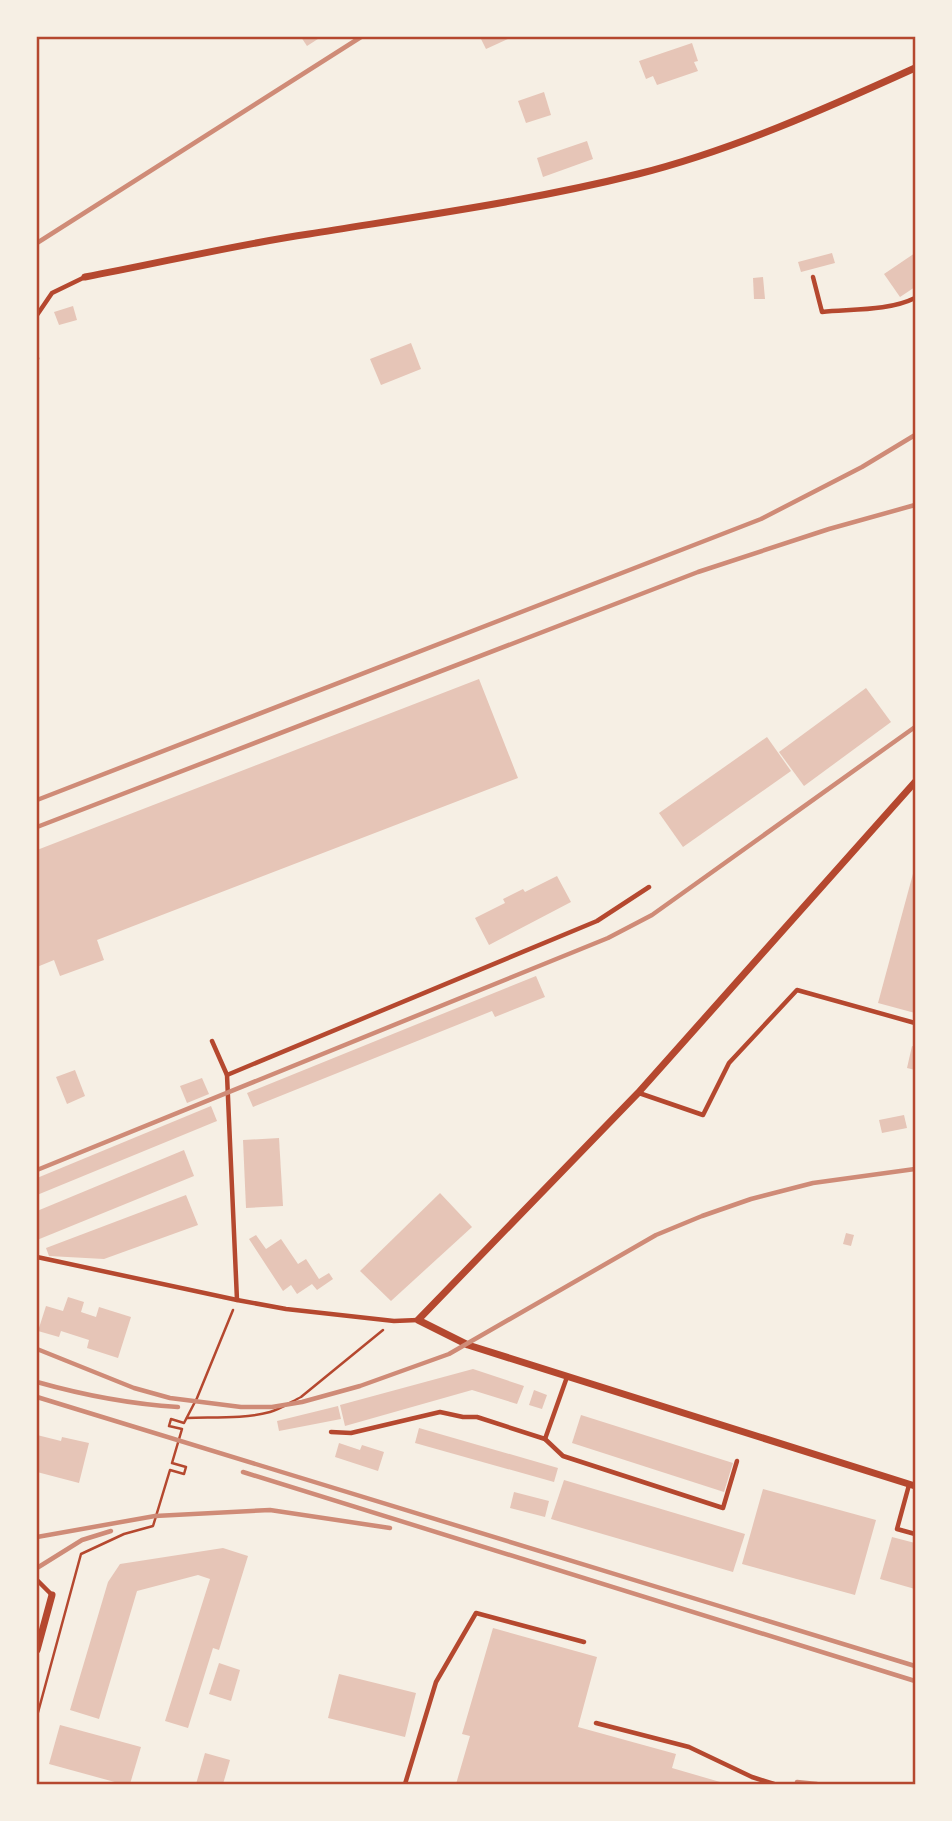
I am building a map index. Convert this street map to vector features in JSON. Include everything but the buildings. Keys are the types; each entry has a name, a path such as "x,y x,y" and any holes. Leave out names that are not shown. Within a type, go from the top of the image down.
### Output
{"street":[{"path":"85,277 308,234 531,198 640,173 741,140 915,68"},
{"path":"912,1485 468,1345 418,1320 638,1093 915,782"},
{"path":"37,1650 52,1595"}],"lane":[{"path":"813,276 822,312 889,306 915,298"},
{"path":"37,315 52,293 85,277"},
{"path":"228,1076 597,921 649,887"},
{"path":"638,1093 703,1115 729,1063 797,990 915,1023"},
{"path":"212,1041 228,1076 237,1300"},
{"path":"37,1257 237,1300 394,1321 418,1320"},
{"path":"545,1439 567,1376"},
{"path":"331,1432 351,1433 440,1412 477,1417 545,1439 563,1456 723,1508 737,1461"},
{"path":"912,1485 897,1529 915,1534"},
{"path":"37,1580 52,1595"},
{"path":"405,1784 436,1682 477,1613 584,1642"},
{"path":"596,1723 689,1747 752,1777 774,1784"}],"path":[{"path":"37,1716 81,1554 124,1534 153,1526 170,1470 184,1474 186,1467 172,1463 182,1429 169,1426 171,1419 184,1423 187,1418 237,1300"},
{"path":"187,1418 271,1412 286,1405 301,1397 394,1321"}],"railway":[{"path":"37,243 361,37"},
{"path":"37,800 761,519 862,467 915,435"},
{"path":"37,827 698,572 829,529 915,505"},
{"path":"37,1170 608,938 652,915 915,727"},
{"path":"37,1349 134,1388 170,1398 241,1407 272,1407 302,1402 360,1386 449,1354 656,1235 702,1216 751,1199 813,1183 915,1169"},
{"path":"37,1382 106,1398 178,1407"},
{"path":"37,1397 915,1666"},
{"path":"243,1472 915,1681"},
{"path":"37,1537 155,1516 270,1510 390,1528"},
{"path":"37,1568 82,1540 111,1531"},
{"path":"797,1782 817,1784"}]}
